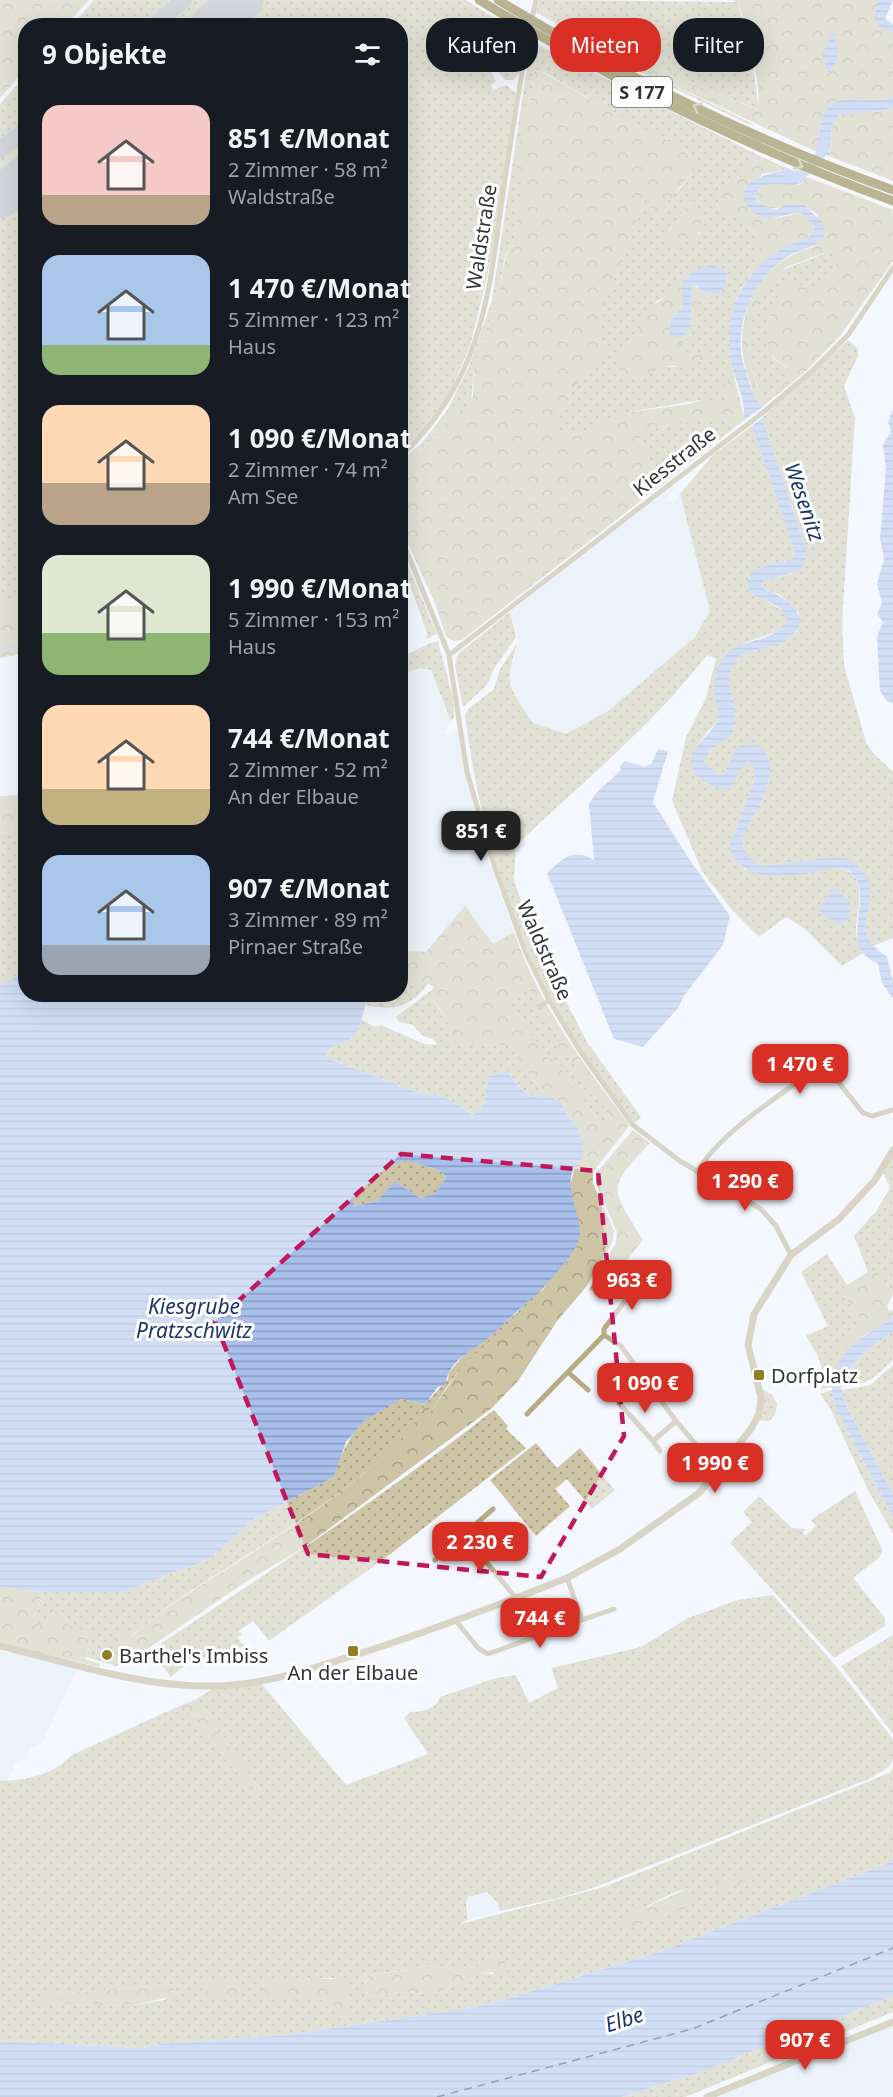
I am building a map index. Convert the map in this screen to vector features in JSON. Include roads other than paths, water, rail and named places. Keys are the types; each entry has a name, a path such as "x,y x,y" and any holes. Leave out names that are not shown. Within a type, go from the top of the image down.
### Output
{"highway":[{"name":"S 177","path":"479,0 632,87 745,141 893,201"},
{"name":"S 177","path":"498,0 637,78 750,132 893,190"}],"street":[{"name":"Waldstraße","path":"408,450 424,435 443,410 466,367 479,327 494,259 536,0"},
{"name":"Kiesstraße","path":"449,655 766,410 812,370 848,335 893,268"},
{"name":"Waldstraße","path":"408,555 449,655 467,772 477,809 525,951 549,1000 580,1052 633,1125 698,1172 761,1209 776,1226 791,1255"},
{"path":"540,1007 549,1000"},
{"path":"698,1172 707,1158 740,1127 820,1065 825,1065 863,1113 872,1116 893,1110"},
{"path":"0,1646 129,1678 218,1686 283,1678 456,1621 567,1578 620,1549 669,1516 705,1487 751,1429 759,1413 761,1397 748,1345 751,1323 791,1255 839,1219 875,1180 893,1150"},
{"path":"527,1414 604,1335 604,1329 636,1286 645,1284 658,1295"},
{"path":"604,1335 621,1346 676,1421 717,1469"},
{"path":"569,1373 588,1390"},
{"path":"619,1402 660,1451"},
{"path":"653,1441 676,1421"},
{"path":"435,1560 493,1509"},
{"path":"466,1532 478,1552 516,1598"},
{"path":"567,1578 582,1620"},
{"path":"456,1621 479,1649 488,1654 614,1608"},
{"path":"707,2097 893,2022"}],"water":[{"path":"879,0 893,0 885,19 893,24 893,33 880,27 874,18"},
{"path":"832,34 835,34 837,61 829,73 822,55"},
{"path":"893,97 893,107 883,111 839,114 832,125 829,156 815,151 822,119 830,106 846,100 876,100"},
{"path":"789,169 807,177 796,184 773,184 760,188 755,195 758,203 775,210 787,204 804,205 823,223 825,234 818,243 792,254 775,266 755,291 748,305 743,320 741,351 751,388 756,398 764,406 743,421 744,406 730,358 729,336 737,298 758,267 790,244 810,236 815,227 801,213 773,218 758,215 746,205 744,193 751,181"},
{"path":"711,265 728,272 722,293 702,293 696,285 691,288 691,326 682,337 670,336 671,320 683,306 683,280 697,269"},
{"path":"893,409 893,703 887,701 880,691 877,637 883,622 877,614 882,603 877,584 884,558 880,539 886,468 883,445 891,431 888,422"},
{"path":"762,418 807,557 801,569 764,580 762,584 763,588 791,604 801,621 795,632 787,639 738,658 730,672 729,683 735,711 732,735 710,750 704,761 718,775 724,774 737,747 746,744 761,747 768,757 769,780 743,837 745,851 761,866 833,857 846,858 856,864 867,877 871,891 865,930 873,946 887,957 893,981 893,999 882,983 878,964 863,953 858,943 860,895 859,884 854,875 837,868 778,876 765,875 744,867 735,859 729,847 755,779 754,767 747,761 729,789 721,789 700,778 693,770 691,762 693,754 719,717 714,687 718,668 724,657 728,652 743,644 775,633 787,621 785,614 777,606 749,592 747,582 752,571 776,562 790,561 795,553 752,426"},
{"path":"658,749 668,751 653,802 689,859 730,916 723,945 683,997 679,1007 643,1047 614,1039 547,873 569,856 587,856 594,860 589,804 596,793 621,770 620,766 625,761 645,767 652,763"},
{"path":"833,889 839,891 851,905 850,918 839,924 824,916 818,909"},
{"name":"Kiesgrube Pratzschwitz","path":"18,976 18,1002 366,1002 362,1019 353,1036 326,1051 326,1058 417,1092 445,1097 473,1115 482,1110 489,1076 507,1071 523,1091 534,1097 544,1094 561,1102 569,1118 577,1127 582,1140 584,1156 575,1166 571,1177 573,1200 579,1222 578,1242 562,1266 540,1290 488,1338 458,1360 449,1372 444,1385 438,1387 425,1404 401,1399 365,1420 346,1442 334,1477 254,1519 209,1559 122,1592 44,1592 0,1587 0,985","holes":["407,1161 439,1170 446,1177 436,1193 420,1198 395,1181 377,1201 354,1206 353,1197 377,1174 391,1165"]},
{"path":"893,1318 893,1331 860,1356 840,1381 844,1401 893,1494 893,1518 835,1406 831,1384 835,1367 848,1350 856,1342"},
{"name":"Elbe","path":"893,1859 893,1995 805,2033 782,2039 701,2072 621,2097 0,2097 0,2041 143,2048 162,2044 287,2035 487,2005 659,1952 886,1864"}],"waterway":[{"name":"Wesenitz","path":"788,178 801,174 812,166 823,148 824,141"},
{"path":"408,520 412,520"},
{"path":"0,649 18,646"}],"place":[{"name":"Dorfplatz","path":"759,1375"},
{"name":"An der Elbaue","path":"353,1651"},
{"name":"Barthel's Imbiss","path":"107,1655"}]}
